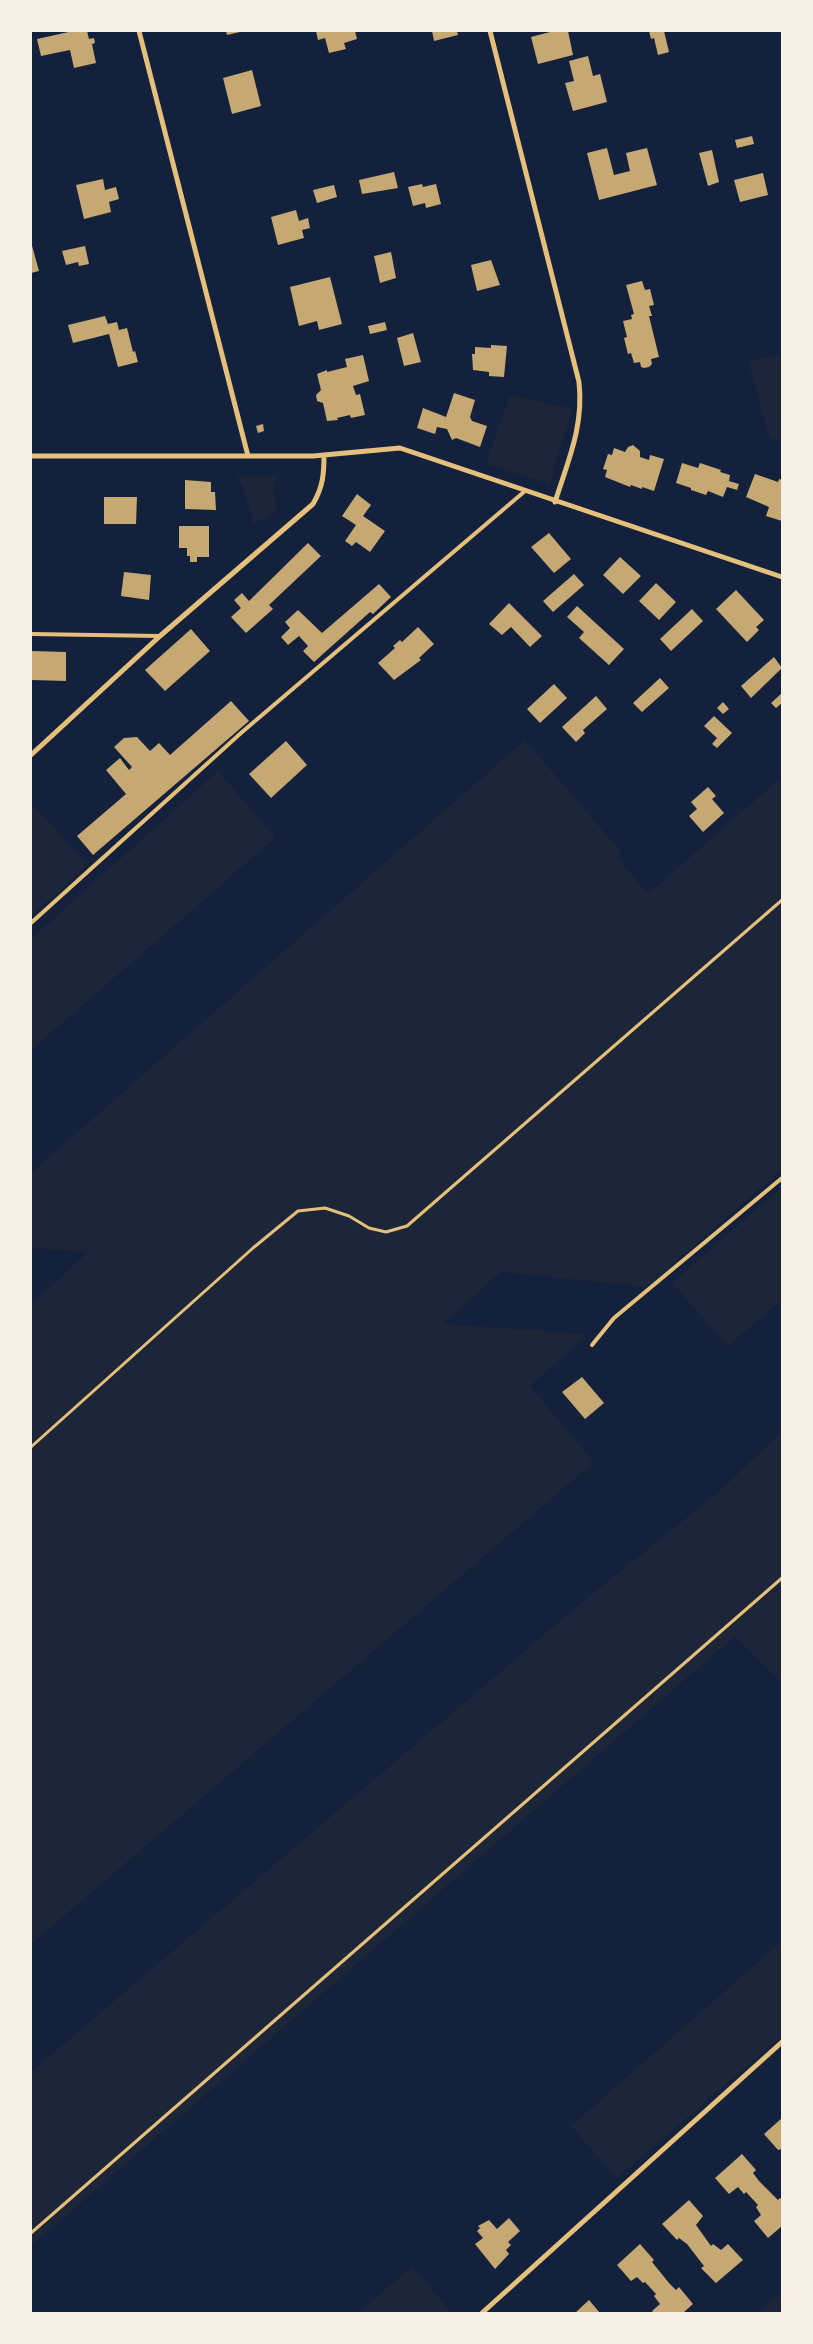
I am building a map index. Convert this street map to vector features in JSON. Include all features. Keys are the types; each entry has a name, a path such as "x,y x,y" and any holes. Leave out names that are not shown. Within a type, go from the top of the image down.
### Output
{"street":[{"path":"139,31 248,456"},
{"path":"490,31 579,382 582,402 580,423 555,502"},
{"path":"31,456 324,455 400,448 555,502 782,577"},
{"path":"31,755 160,636 313,504 321,491 324,455"},
{"path":"482,2313 782,2042"}],"lane":[{"path":"31,923 241,733 525,491"},
{"path":"31,634 160,636"},
{"path":"592,1345 614,1318 782,1178"}],"path":[{"path":"31,1447 253,1248 298,1211 325,1208 349,1216 369,1228 386,1232 407,1226 782,900"},
{"path":"31,2233 782,1578"}],"shaded area":[{"path":"782,353 782,441 770,439 748,361"},
{"path":"510,395 573,409 549,484 486,464"},
{"path":"279,475 273,486 277,510 254,524 242,483 236,477"},
{"path":"525,740 621,852 617,857 648,894 782,777 782,1169 647,1287 501,1272 442,1324 588,1334 530,1386 594,1462 31,1944 31,1305 88,1252 31,1248 31,1173"},
{"path":"218,771 275,838 31,1050 31,939"},
{"path":"31,803 88,865 31,916"},
{"path":"782,1187 782,1300 728,1346 672,1283"},
{"path":"782,1431 782,1680 780,1681 735,1636 31,2246 31,2072 585,1600 722,1489"},
{"path":"782,1941 782,2036 617,2178 571,2126"},
{"path":"412,2266 452,2313 359,2313"},
{"path":"782,2292 782,2313 759,2313"}],"building":[{"path":"73,31 87,31 89,39 94,38 95,43 92,44 96,63 74,68 70,50 41,56 37,39"},
{"path":"226,31 240,31 240,32 227,35"},
{"path":"316,31 355,31 357,39 344,43 346,49 329,53 325,38 318,40"},
{"path":"432,31 457,31 458,35 434,41"},
{"path":"554,31 568,31 573,55 538,64 531,37"},
{"path":"649,31 664,31 669,52 658,55 654,38 651,39"},
{"path":"588,56 593,76 600,74 607,102 573,111 565,83 574,81 569,61"},
{"path":"252,70 261,106 232,114 223,78"},
{"path":"752,136 754,144 737,148 735,140"},
{"path":"607,148 614,175 630,171 626,153 647,148 657,185 599,200 587,153"},
{"path":"712,150 719,182 708,186 699,153"},
{"path":"394,172 398,188 362,194 359,180"},
{"path":"763,173 768,195 740,202 734,180"},
{"path":"103,179 105,190 116,187 119,199 109,202 111,212 84,219 76,185"},
{"path":"422,184 423,187 436,184 441,204 426,208 425,203 413,206 408,187"},
{"path":"334,185 337,197 317,203 313,190"},
{"path":"296,210 299,221 308,218 310,228 302,230 304,238 278,245 271,217"},
{"path":"31,242 39,271 31,273"},
{"path":"85,246 89,264 79,266 78,262 66,265 62,251"},
{"path":"391,252 396,278 380,283 374,256"},
{"path":"491,260 500,285 477,291 471,265"},
{"path":"330,277 342,324 319,330 317,321 299,326 290,287"},
{"path":"642,281 645,290 650,289 654,305 649,306 652,316 649,316 659,357 651,359 652,364 644,368 641,367 640,362 634,363 631,353 628,354 624,338 627,337 623,321 632,319 631,315 634,314 626,285"},
{"path":"105,316 108,324 117,322 119,330 127,328 133,352 135,351 138,362 118,367 109,334 73,343 68,325"},
{"path":"385,322 387,330 370,334 368,326"},
{"path":"413,333 421,362 404,366 397,338"},
{"path":"491,345 507,346 504,377 489,376 489,372 473,370 472,354 475,354 475,347 491,348"},
{"path":"363,355 369,381 353,386 356,395 360,394 365,415 351,418 350,415 337,418 338,420 327,421 323,403 317,401 316,395 321,390 317,374 327,370 327,372 347,367 345,359"},
{"path":"454,393 475,400 470,417 472,421 487,426 480,447 456,438 452,440 447,429 437,427 435,434 417,428 423,408 446,417"},
{"path":"263,424 264,431 258,433 256,426"},
{"path":"633,445 640,451 640,457 649,460 650,455 664,459 654,491 631,485 630,487 605,477 607,470 603,469 608,454 612,455 614,448 625,452 628,447"},
{"path":"682,463 698,468 700,463 721,470 720,472 730,475 729,481 739,484 737,490 727,487 723,497 708,491 706,495 676,483"},
{"path":"755,474 778,482 779,479 782,480 782,521 766,516 769,507 746,497"},
{"path":"185,480 211,482 211,492 215,492 216,510 185,509"},
{"path":"357,494 371,505 363,516 385,531 370,552 356,542 352,546 345,541 356,525 342,516"},
{"path":"104,497 137,497 136,524 104,524"},
{"path":"179,526 209,526 209,557 197,557 197,562 190,562 190,556 187,556 187,548 179,548"},
{"path":"549,533 571,559 554,573 531,547"},
{"path":"308,543 321,556 269,605 273,609 246,633 231,617 241,608 234,600 242,593 249,601"},
{"path":"620,557 641,576 623,594 603,575"},
{"path":"124,572 151,575 149,600 121,596"},
{"path":"574,574 584,585 553,612 543,601"},
{"path":"656,583 676,602 659,620 639,601"},
{"path":"379,584 391,597 373,614 370,612 314,662 303,651 308,646 299,636 288,645 281,637 290,628 285,622 298,610 322,633"},
{"path":"736,590 764,620 756,627 759,630 747,642 716,609"},
{"path":"509,603 542,636 530,647 511,627 502,635 489,624"},
{"path":"577,606 624,649 609,665 579,638 584,632 567,617"},
{"path":"692,609 703,621 671,651 660,639"},
{"path":"418,627 434,644 419,658 421,660 394,680 378,663 395,648 393,646 400,640 402,642"},
{"path":"191,629 210,651 165,691 145,670"},
{"path":"31,651 66,652 66,681 31,680"},
{"path":"774,657 782,668 751,698 741,686"},
{"path":"660,678 669,688 642,712 633,703"},
{"path":"554,684 567,698 540,723 527,709"},
{"path":"782,693 782,703 776,708 771,703"},
{"path":"596,696 607,709 583,730 585,733 576,742 562,727"},
{"path":"231,701 249,721 93,855 77,836 126,794 106,770 120,758 129,770 132,767 114,747 124,738 137,737 150,751 159,743 170,755"},
{"path":"723,702 729,709 723,714 717,708"},
{"path":"714,716 732,733 717,748 712,744 717,738 704,726"},
{"path":"286,741 307,765 271,798 249,774"},
{"path":"708,787 716,796 712,799 724,813 703,832 689,816 697,809 691,802"},
{"path":"582,1377 604,1403 585,1419 562,1392"},
{"path":"782,2118 782,2149 778,2150 764,2134"},
{"path":"742,2154 756,2170 753,2173 759,2181 778,2200 782,2199 782,2226 768,2238 754,2221 761,2215 756,2207 758,2205 746,2192 744,2194 738,2187 729,2194 715,2178"},
{"path":"689,2200 703,2216 696,2225 711,2246 713,2244 721,2250 728,2244 743,2260 716,2283 701,2268 704,2266 687,2244 679,2238 677,2240 662,2224"},
{"path":"509,2218 520,2231 508,2242 511,2245 506,2250 509,2254 495,2269 475,2244 483,2238 477,2231 480,2228 478,2226 489,2220 497,2229"},
{"path":"640,2244 654,2260 652,2262 669,2283 676,2290 679,2287 693,2304 683,2313 654,2313 652,2311 660,2304 654,2296 656,2294 645,2282 643,2283 637,2277 631,2281 617,2265"},
{"path":"589,2300 600,2313 575,2313"}]}
